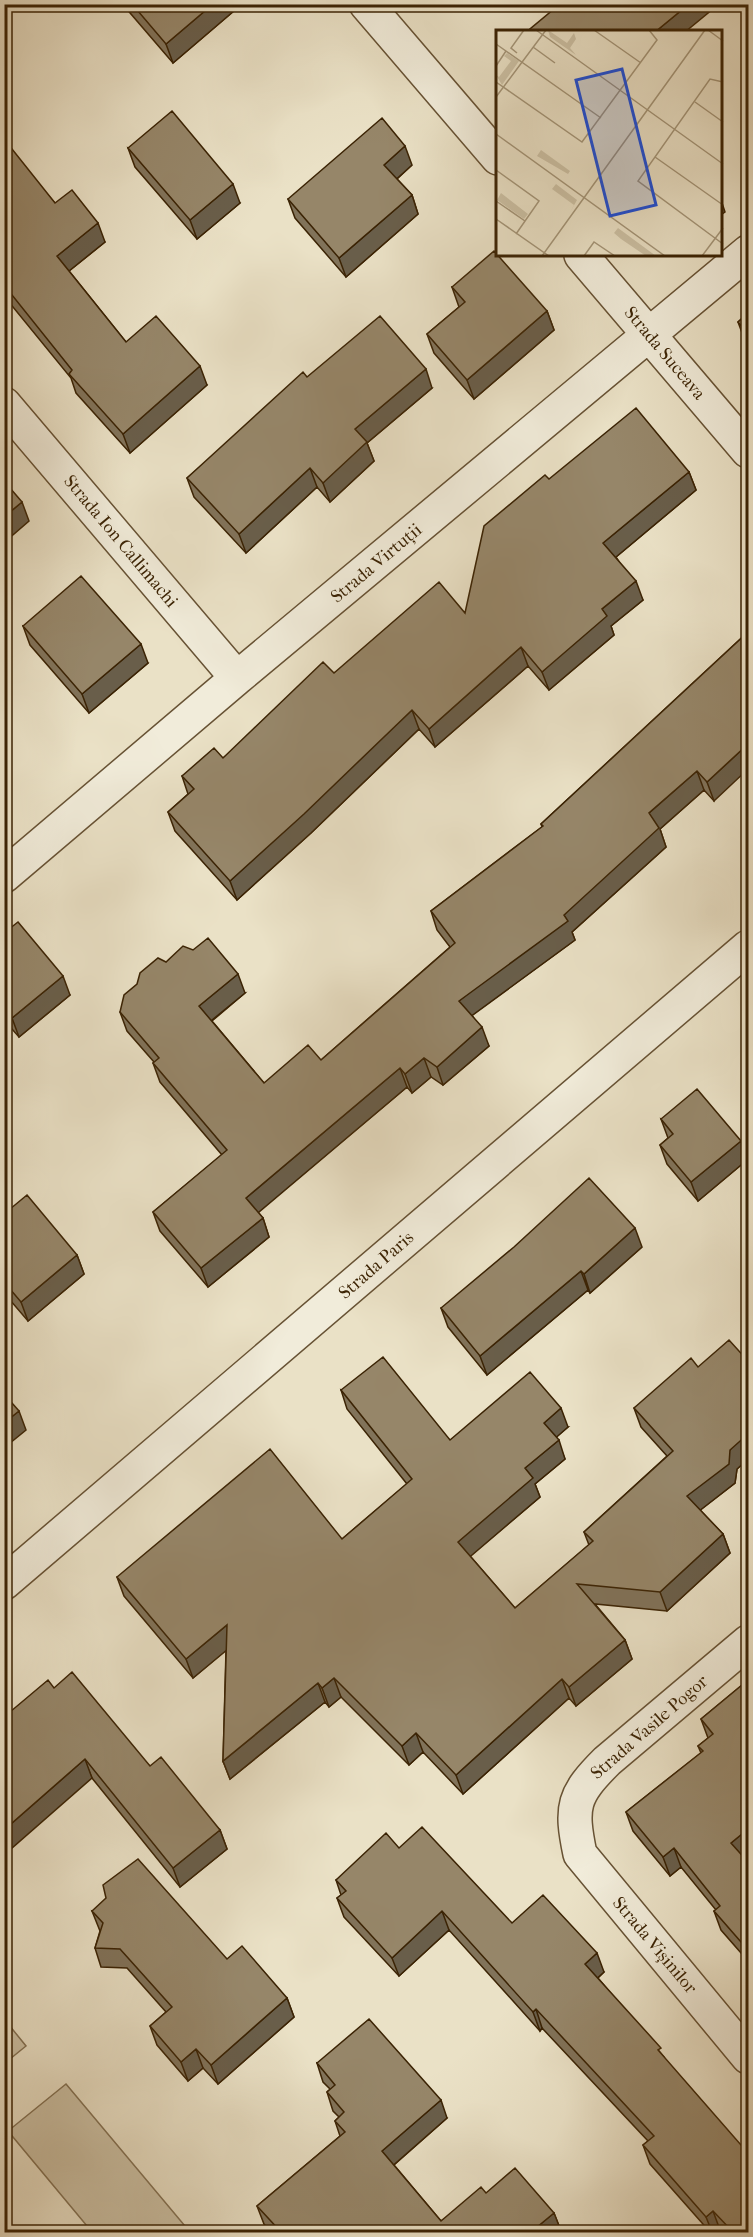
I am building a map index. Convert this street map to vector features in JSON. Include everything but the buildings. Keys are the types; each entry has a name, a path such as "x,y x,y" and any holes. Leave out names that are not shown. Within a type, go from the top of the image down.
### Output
{"street":[{"path":"366,4 496,156"},
{"name":"Strada Virtuții","path":"4,876 237,678 748,252"},
{"name":"Strada Suceava","path":"582,256 748,452"},
{"name":"Strada Ion Callimachi","path":"4,404 237,678"},
{"name":"Strada Paris","path":"4,1583 748,947"},
{"name":"Strada Vasile Pogor","path":"574,1826 576,1801 585,1782 748,1642"},
{"name":"Strada Vișinilor","path":"574,1826 580,1854 748,2057"}],"shaded area":[{"path":"5,2020 26,2046 4,2063"},
{"path":"66,2084 190,2232 92,2232 8,2131"}]}
